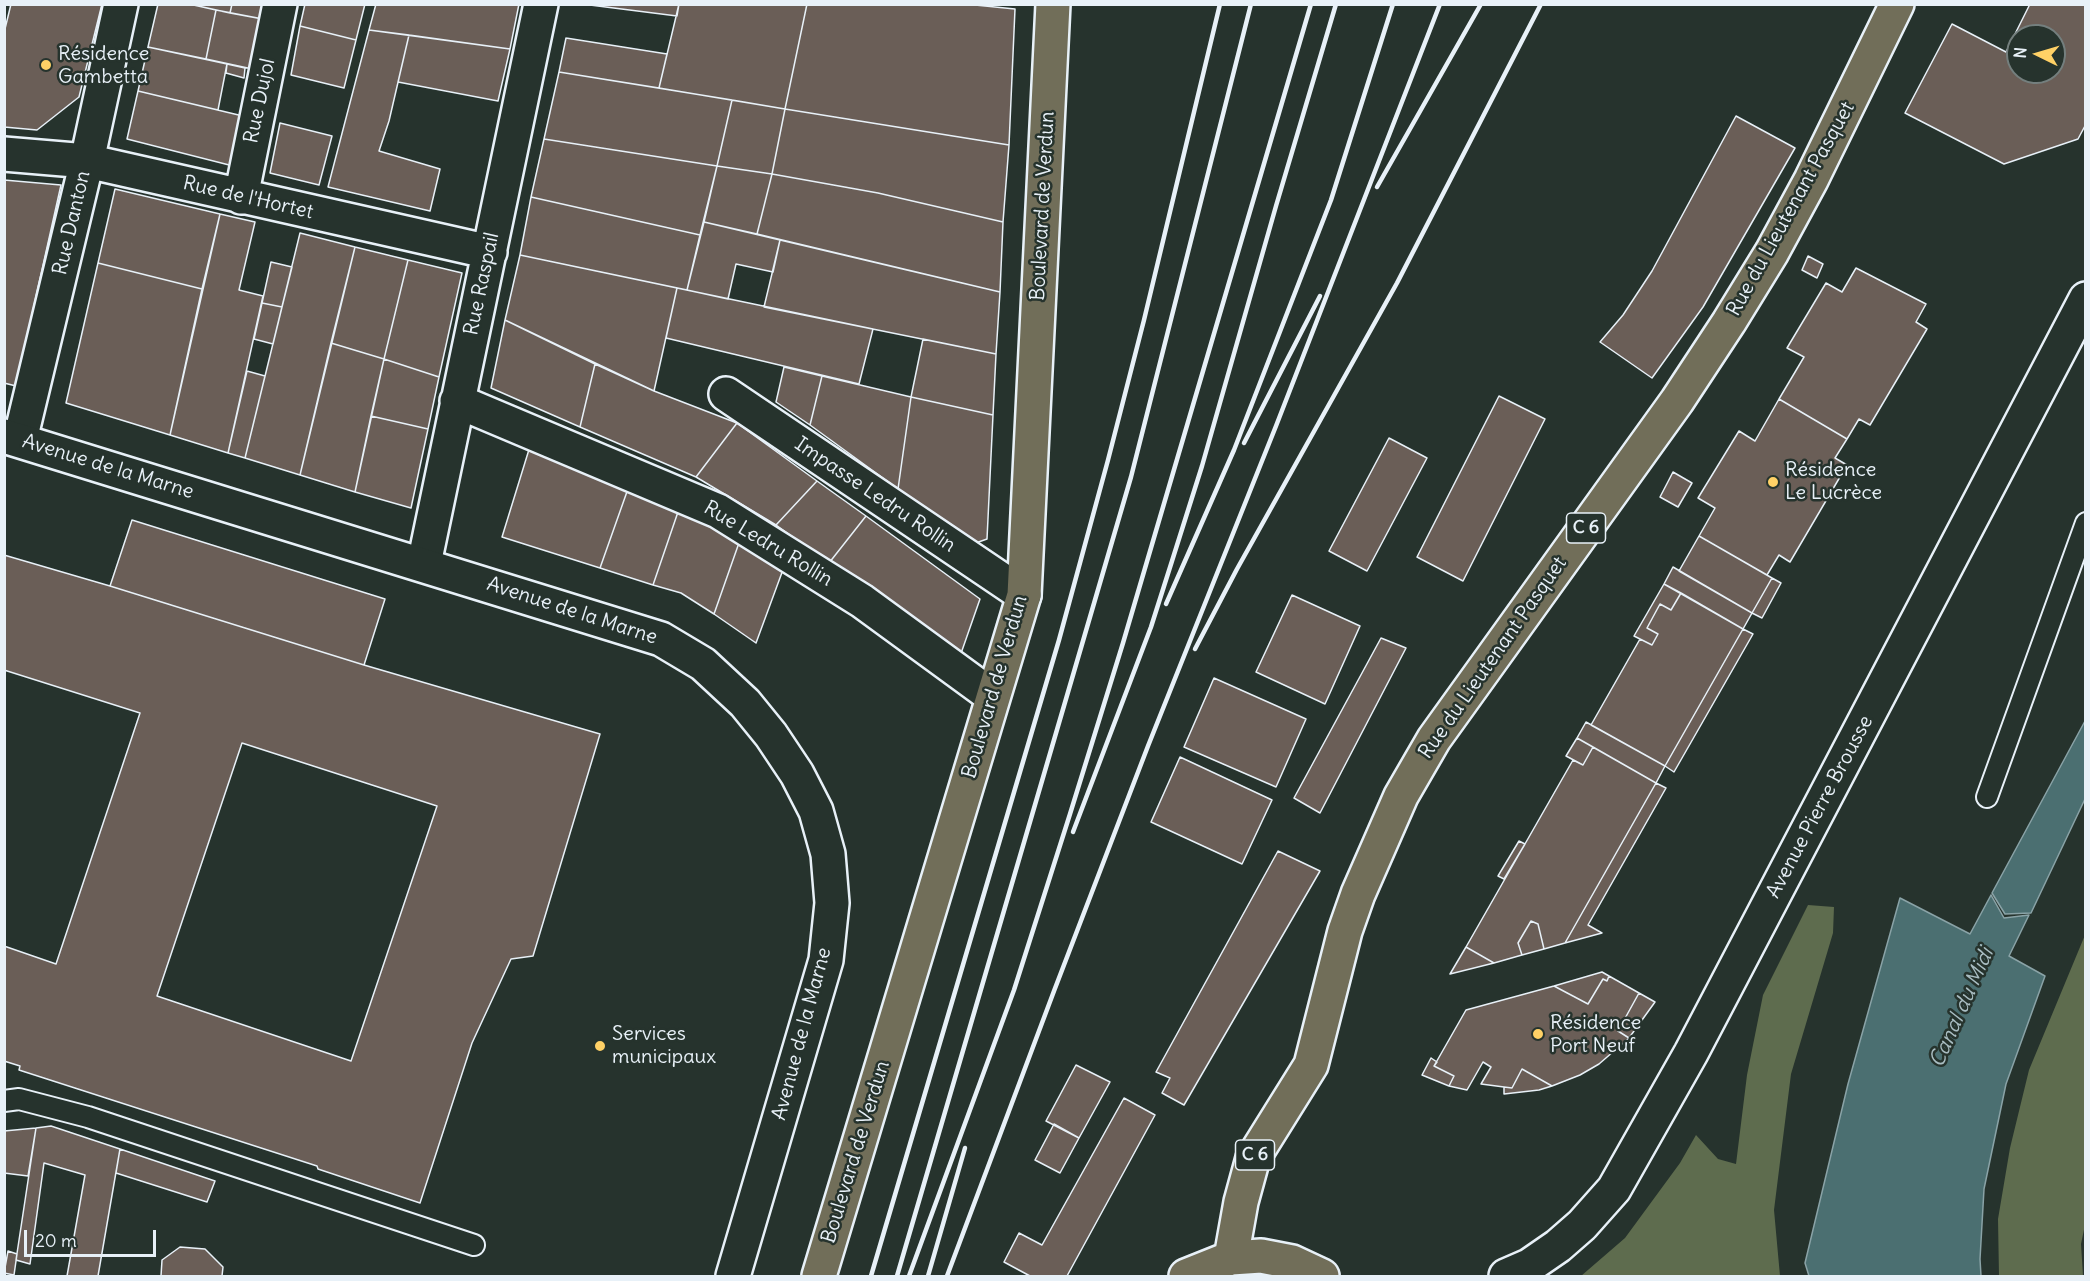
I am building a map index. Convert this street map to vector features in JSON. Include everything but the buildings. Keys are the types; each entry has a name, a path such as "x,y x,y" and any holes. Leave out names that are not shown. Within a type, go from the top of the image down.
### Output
{"main road":[{"name":"Boulevard de Verdun","path":"819,1276 1024,595 1053,4"},
{"name":"Rue du Lieutenant Pasquet","path":"1231,1258 1241,1202 1253,1158 1311,1065 1342,942 1358,894 1401,796 1434,739 1677,401 1729,322 1772,252 1811,180 1897,4"},
{"path":"1186,1276 1231,1258 1262,1256 1292,1262 1322,1276"}],"street":[{"name":"Rue Danton","path":"12,438 87,161 122,4"},
{"name":"Rue Dujol","path":"241,197 280,4"},
{"name":"Rue Raspail","path":"424,564 541,4"},
{"name":"Rue de l'Hortet","path":"4,154 87,161 490,252"},
{"name":"Avenue Pierre Brousse","path":"1506,1276 1529,1266 1566,1239 1582,1225 1614,1189 1691,1053 2085,298"},
{"name":"Impasse Ledru Rollin","path":"726,394 1024,595"},
{"name":"Rue Ledru Rollin","path":"457,401 718,511 862,601 992,696"},
{"name":"Avenue de la Marne","path":"12,438 661,639 703,664 745,703 771,735 797,774 816,812 828,854 832,903 826,960 733,1276"}],"lane":[{"path":"1987,797 2085,523"},
{"path":"4,1101 19,1099 88,1117 474,1245"}],"green space":[{"path":"1808,905 1834,907 1833,933 1791,1074 1774,1210 1780,1276 1581,1276 1625,1238 1680,1163 1696,1135 1718,1159 1736,1164 1747,1075 1763,995"},
{"path":"2085,935 2086,1220 2081,1244 2083,1276 1999,1276 1998,1219 2010,1148 2029,1070"}],"water":[{"path":"2085,721 2085,799 2031,913 2005,914 1992,893"},
{"name":"Canal du Midi","path":"1991,895 2004,918 2029,915 2009,956 2045,976 2006,1084 1984,1189 1981,1276 1809,1276 1805,1263 1848,1084 1900,898 1970,934"}],"railway":[{"path":"871,1276 1059,640 1144,320 1220,4"},
{"path":"897,1276 1131,477 1251,4"},
{"path":"909,1276 1014,990 1070,814 1123,643 1311,4"},
{"path":"1073,832 1151,627 1172,561 1202,466 1336,4"},
{"path":"1166,604 1234,450 1331,200 1393,4"},
{"path":"947,1276 1148,746 1276,426 1440,4"},
{"path":"1377,187 1481,4"},
{"path":"1195,649 1237,569 1397,283 1541,4"},
{"path":"1244,443 1320,296"},
{"path":"928,1276 965,1148"}],"place":[{"name":"Résidence Gambetta","path":"46,65"},
{"name":"Résidence Le Lucrèce","path":"1773,482"},
{"name":"Résidence Port Neuf","path":"1538,1034"},
{"name":"Services municipaux","path":"600,1046"}]}
